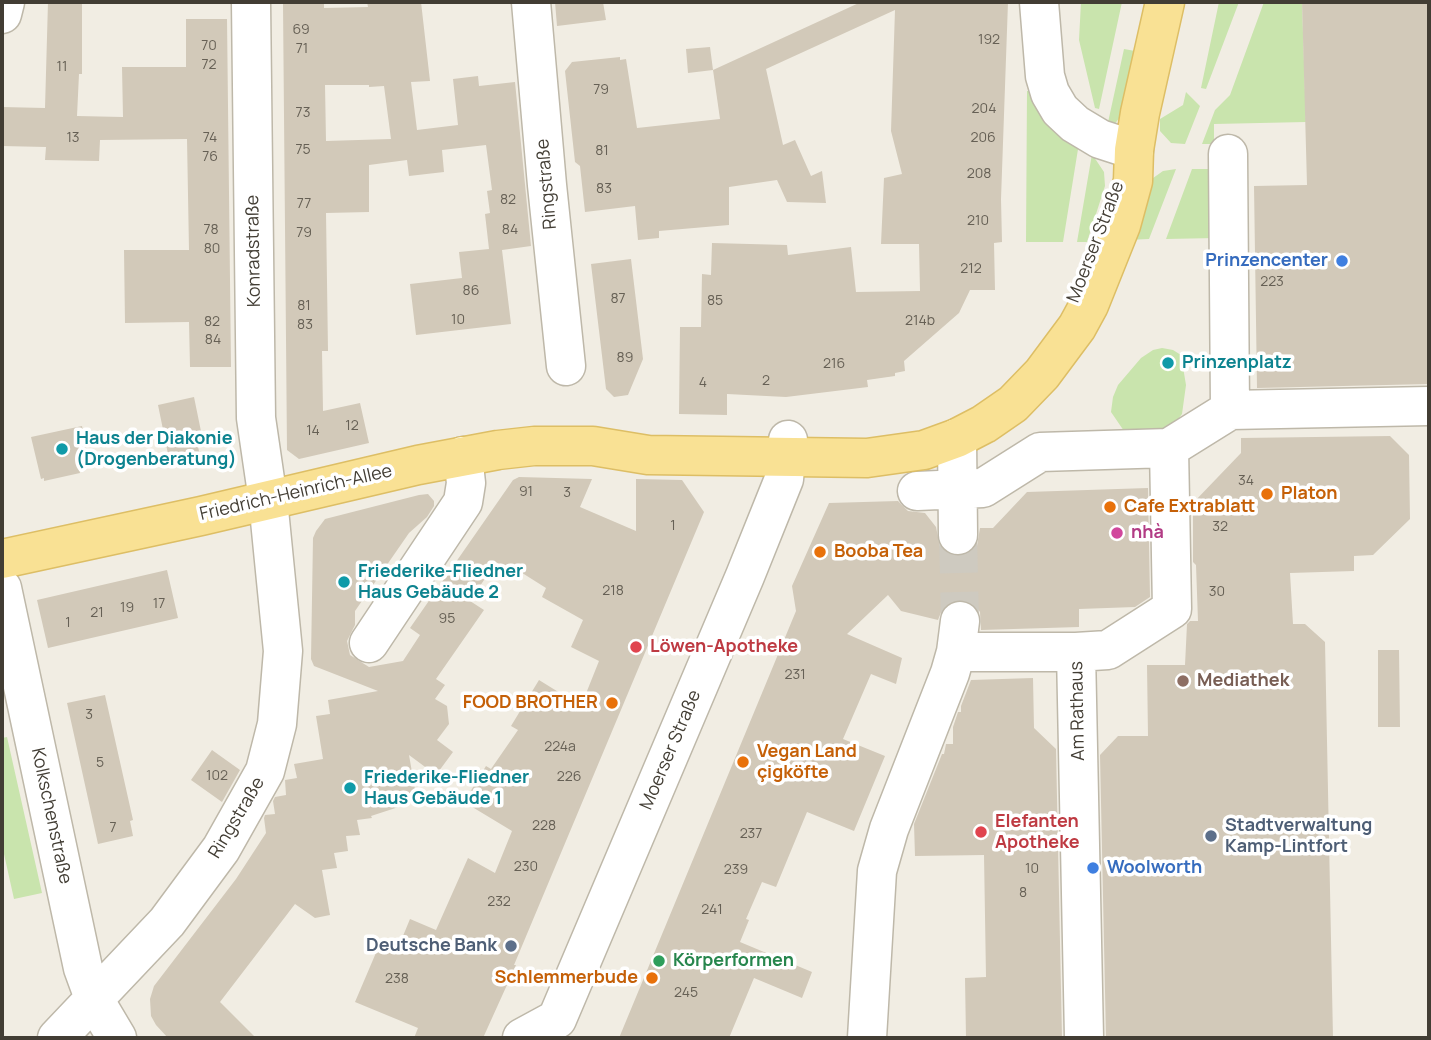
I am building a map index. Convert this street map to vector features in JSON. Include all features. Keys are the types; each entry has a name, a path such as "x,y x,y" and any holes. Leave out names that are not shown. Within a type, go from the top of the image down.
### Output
{"main road":[{"name":"Moerser Straße","path":"961,428 984,424 1013,404 1042,374 1077,327 1105,268 1133,181 1134,150 1140,113 1165,2"},
{"name":"Friedrich-Heinrich-Allee","path":"2,559 320,486 463,456 534,446 593,446 648,455 788,449 894,456 924,450 961,428"}],"street":[{"path":"2,14 5,2"},
{"name":"Konradstraße","path":"251,2 256,418 268,500"},
{"name":"Ringstraße","path":"531,2 566,366"},
{"path":"1039,2 1045,76 1055,102 1075,124 1090,134 1114,145 1134,150"},
{"path":"1228,154 1230,410"},
{"path":"917,491 983,488 1040,452 1169,448 1230,410 1429,406"},
{"path":"958,535 956,489 961,428"},
{"name":"Am Rathaus","path":"1084,1038 1076,652 1108,650 1172,609 1169,448"},
{"name":"Moerser Straße","path":"523,1038 557,1019 745,576 783,479 788,449"},
{"path":"369,643 463,502 467,483 463,456"},
{"name":"Ringstraße","path":"57,1038 95,1001 167,922 221,849 265,771 277,724 283,651 268,500"},
{"name":"Kolkschenstraße","path":"2,587 83,968 95,1001 117,1038"},
{"path":"867,1038 877,872 889,829 941,699 958,636 1076,652"}],"green space":[{"path":"1081,2 1122,2 1099,109 1095,108 1079,40"},
{"path":"1219,2 1239,2 1206,89 1201,88"},
{"path":"1264,2 1302,2 1306,122 1214,124 1214,144 1202,144 1215,110 1230,95"},
{"path":"1124,49 1135,51 1121,116 1113,126 1107,127"},
{"path":"1039,90 1079,143 1063,242 1026,242 1027,91"},
{"path":"1186,92 1200,106 1185,144 1171,143 1160,131 1160,119 1183,105"},
{"path":"1092,154 1104,172 1105,186 1087,242 1077,242"},
{"path":"1176,169 1149,239 1126,240 1146,183 1163,171"},
{"path":"1192,169 1215,169 1216,238 1166,239"},
{"path":"1162,348 1181,355 1186,385 1182,414 1175,423 1161,429 1146,433 1124,431 1111,412 1118,385 1141,358"},
{"path":"7,737 42,893 14,899 2,845 2,738"}],"building":[{"path":"48,2 82,2 82,74 79,74 77,116 123,117 122,67 186,67 186,19 227,19 231,367 190,367 189,322 125,323 124,250 189,250 187,139 100,140 99,161 45,160 46,147 2,146 2,107 45,108"},
{"path":"367,2 421,2 430,81 411,82 417,130 458,125 453,79 478,76 479,86 515,82 531,246 502,250 511,324 416,335 410,284 462,278 459,252 489,249 485,214 490,213 487,191 492,190 486,145 442,150 444,172 409,176 407,160 369,165 369,212 326,213 328,351 322,351 323,411 360,403 369,443 299,459 287,450 283,4 324,3 324,8 368,7","holes":["325,85 384,86 391,139 326,141"]},
{"path":"555,2 603,2 606,20 557,26"},
{"path":"861,2 1008,2 1002,242 994,243 995,290 970,290 959,313 904,361 905,371 895,373 895,376 867,380 868,387 786,397 727,394 727,415 679,414 680,327 701,327 702,274 711,275 712,243 787,245 788,255 851,247 856,292 920,291 919,244 881,244 884,178 902,174 891,131 895,10 766,69 783,145 795,140 811,176 822,171 826,203 787,202 777,180 729,187 729,225 659,231 659,238 638,240 635,206 585,212 580,166 575,162 565,71 572,62 620,57 620,60 626,59 637,128 720,119 713,70"},
{"name":"Prinzencenter","path":"1302,2 1429,2 1429,384 1257,388 1254,186 1307,185"},
{"path":"710,47 713,70 688,73 686,49"},
{"path":"631,259 643,359 628,395 614,397 606,389 591,264"},
{"path":"194,397 204,446 198,447 202,463 178,468 174,452 168,454 158,405"},
{"name":"Haus der Diakonie (Drogenberatung)","path":"82,426 89,462 78,464 80,473 44,481 44,478 41,479 31,437"},
{"name":"Stadtverwaltung Kamp-Lintfort","path":"1390,436 1409,455 1410,519 1373,555 1354,556 1354,571 1290,573 1293,624 1305,624 1325,642 1333,1038 1106,1038 1100,755 1118,736 1148,736 1147,665 1185,665 1187,624 1190,621 1198,621 1196,565 1193,562 1193,503 1241,453 1241,438"},
{"path":"519,477 592,479 580,507 636,531 636,479 682,480 704,512 516,965 483,1038 414,1038 418,1028 355,1002 381,941 398,948 410,919 436,930 468,858 495,873 512,831 464,802 486,766 491,769 518,730 511,726 539,680 581,706 599,661 571,647 583,620 542,597 546,588 508,564 505,568 496,562 470,601 484,610 436,679 445,685 435,699 447,706 449,724 437,740 453,752 436,775 409,755 417,801 371,816 372,818 357,820 360,835 346,836 348,851 334,853 337,868 322,870 330,915 315,918 295,904 220,1002 256,1038 168,1038 151,1016 150,999 154,986 236,879 266,833 264,818 265,815 275,814 275,797 286,795 285,780 297,778 294,764 323,759 316,716 330,714 328,700 378,691 314,666 311,659 313,538 316,531 325,519 419,495 428,494 434,501 427,517 409,533 355,611 355,625 347,641 350,655 369,667 403,661 420,635 410,628 513,480"},
{"path":"1148,488 1150,597 1135,607 1079,609 1079,627 981,630 980,612 973,603 963,599 952,601 943,607 938,620 901,611 888,595 847,634 902,658 896,684 871,674 843,739 885,756 854,831 807,812 776,887 762,882 746,919 749,920 740,942 812,972 802,998 754,978 729,1038 619,1038 796,611 792,586 829,503 898,501 908,511 925,513 936,527 940,547 948,554 959,557 969,554 977,546 980,528 993,528 1027,492"},
{"path":"167,570 178,618 48,648 37,600"},
{"path":"1378,650 1399,650 1400,727 1378,727"},
{"path":"1033,678 1034,728 1056,749 1062,1038 966,1038 965,978 986,977 984,855 915,856 914,824 946,744 953,744 953,727 958,712 961,712 971,680"},
{"path":"105,695 133,820 130,821 133,836 98,844 67,703"},
{"path":"212,750 240,770 222,802 191,780"}],"tunnel":[{"path":"958,535 960,621"}],"place":[{"name":"Prinzencenter","path":"1342,261"},
{"name":"Prinzenplatz","path":"1168,363"},
{"name":"Haus der Diakonie (Drogenberatung)","path":"62,449"},
{"name":"Platon","path":"1267,494"},
{"name":"Cafe Extrablatt","path":"1110,507"},
{"name":"nhà","path":"1117,533"},
{"name":"Booba Tea","path":"820,552"},
{"name":"Friederike-Fliedner Haus Gebäude 2","path":"344,582"},
{"name":"Löwen-Apotheke","path":"636,647"},
{"name":"Mediathek","path":"1183,681"},
{"name":"FOOD BROTHER","path":"612,703"},
{"name":"Vegan Land çigköfte","path":"743,762"},
{"name":"Friederike-Fliedner Haus Gebäude 1","path":"350,788"},
{"name":"Elefanten Apotheke","path":"981,832"},
{"name":"Stadtverwaltung Kamp-Lintfort","path":"1211,836"},
{"name":"Woolworth","path":"1093,868"},
{"name":"Deutsche Bank","path":"511,946"},
{"name":"Körperformen","path":"659,961"},
{"name":"Schlemmerbude","path":"652,978"}]}
